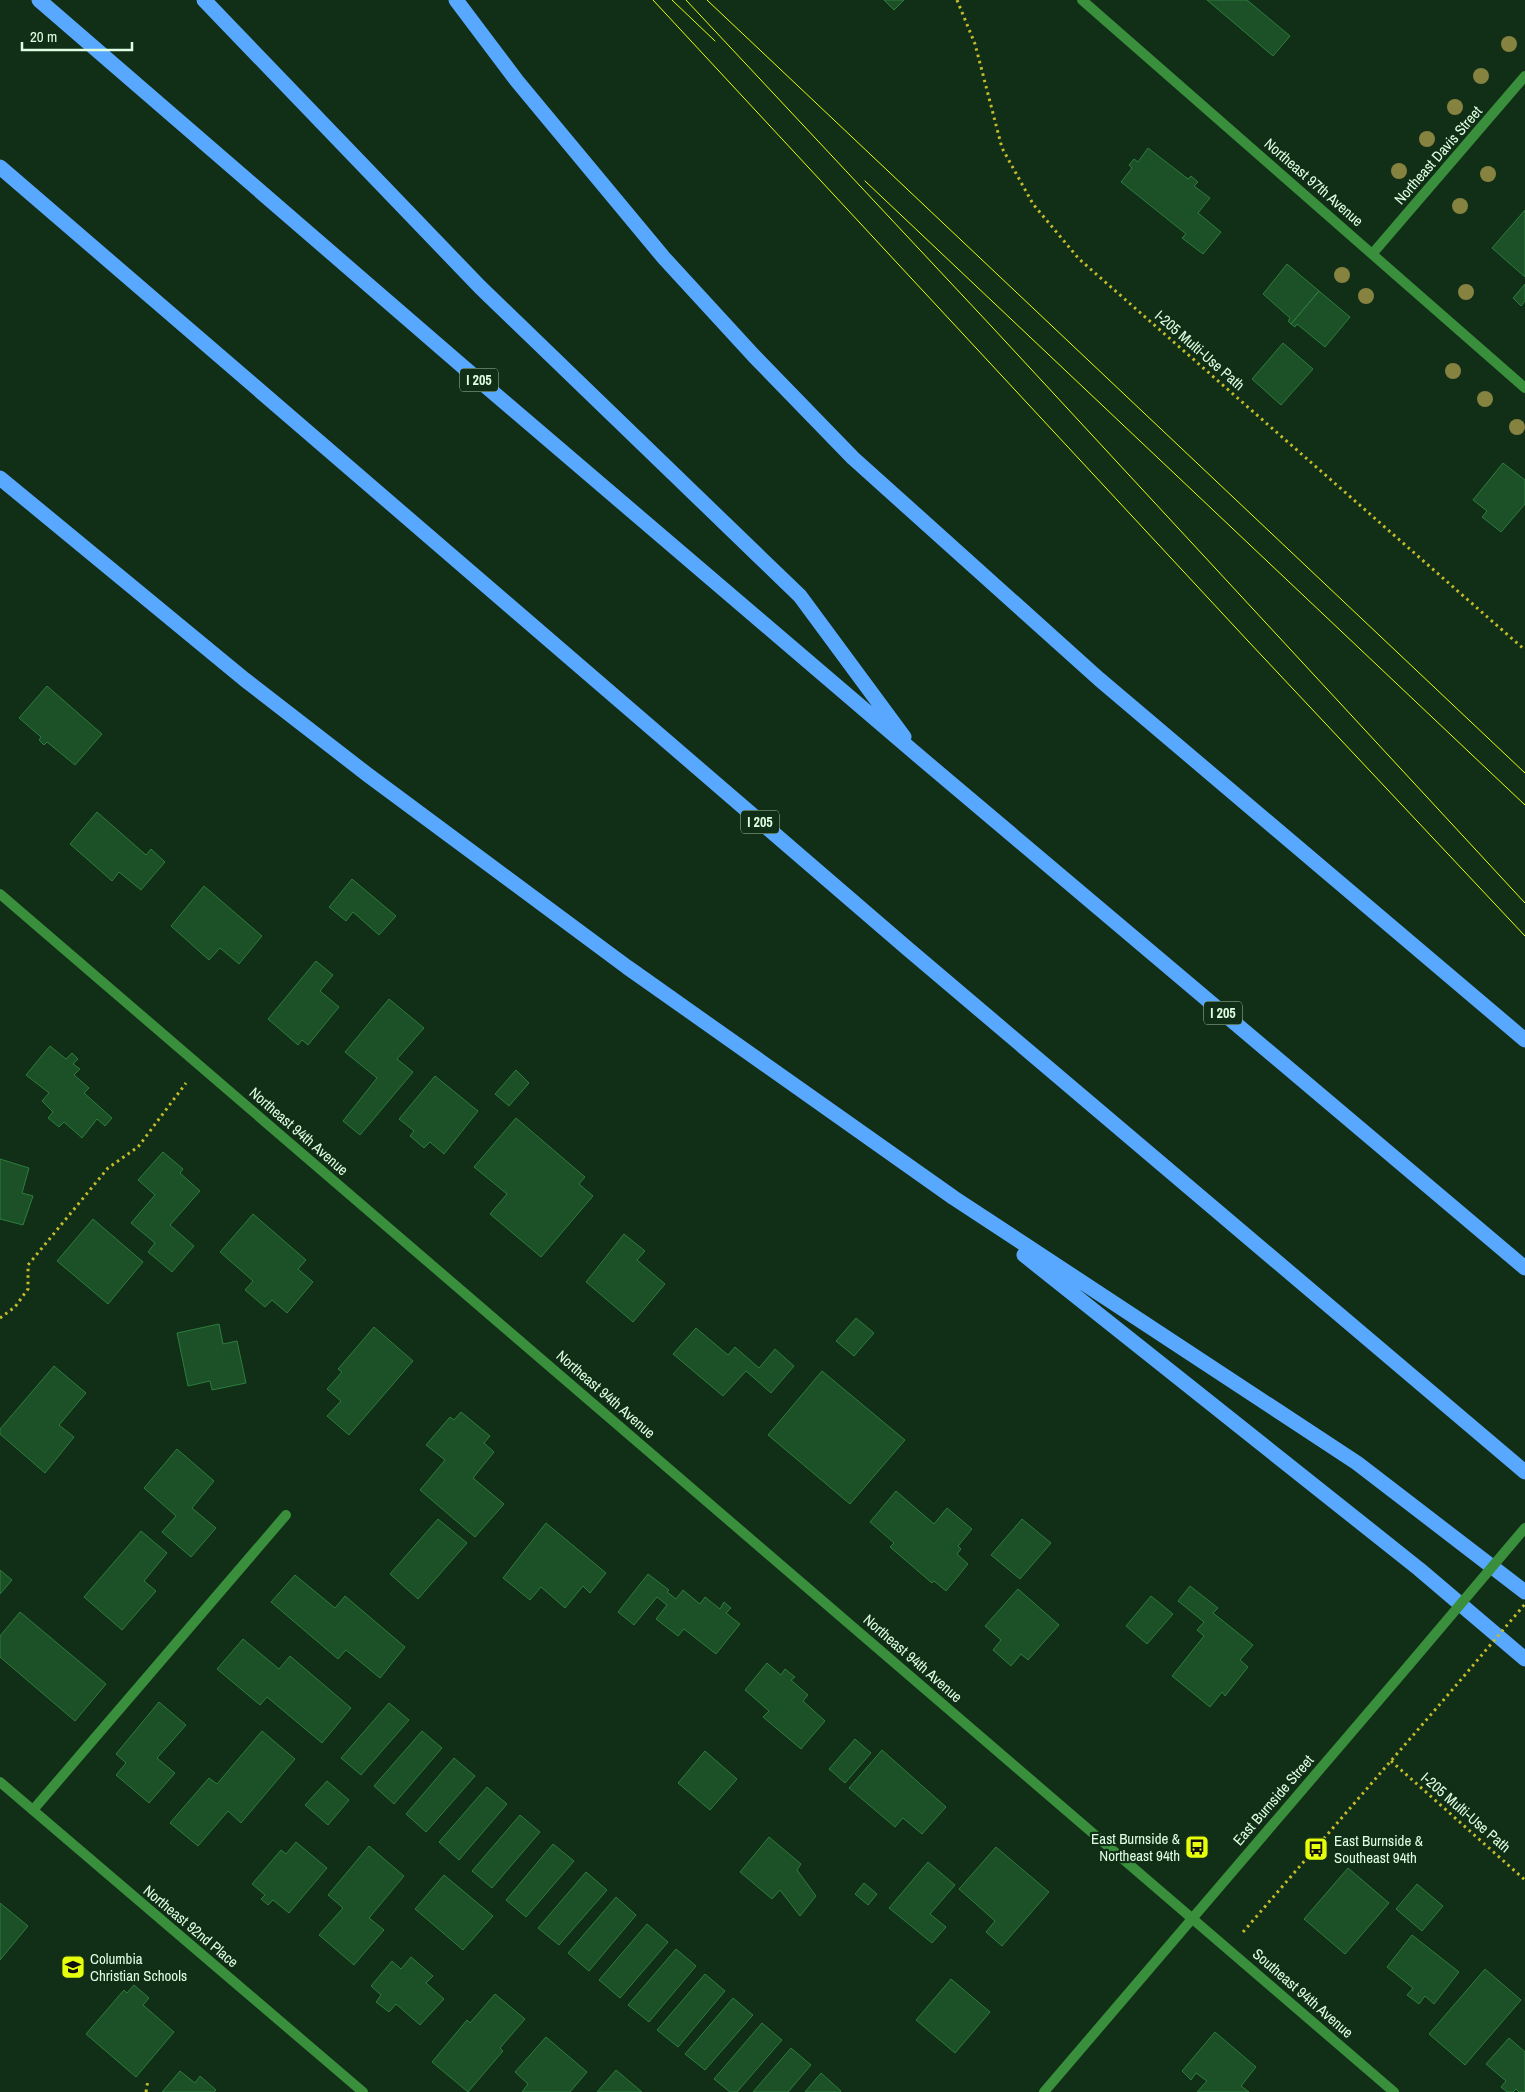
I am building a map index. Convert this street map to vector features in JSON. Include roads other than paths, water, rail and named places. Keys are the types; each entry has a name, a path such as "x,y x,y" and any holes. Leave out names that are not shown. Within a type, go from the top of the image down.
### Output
{"highway":[{"name":"I 205","path":"40,0 461,365 921,758 1525,1268"},
{"path":"204,0 480,287 800,596 921,758"},
{"path":"456,0 517,81 664,258 754,356 853,458 1098,679 1525,1040"},
{"name":"I 205","path":"0,167 908,950 1525,1472"},
{"path":"0,478 236,672 368,775 627,967 954,1198 1357,1463 1525,1592"},
{"path":"954,1198 1419,1569 1525,1659"}],"street":[{"name":"Northeast 97th Avenue","path":"1082,0 1525,388"},
{"name":"Northeast Davis Street","path":"1373,253 1525,76"},
{"name":"Northeast 94th Avenue","path":"0,894 1193,1917"},
{"path":"33,1810 286,1515"},
{"name":"East Burnside Street","path":"1044,2092 1525,1528"},
{"name":"Northeast 92nd Place","path":"0,1782 363,2092"},
{"name":"Southeast 94th Avenue","path":"1193,1917 1394,2092"}],"tram line":[{"path":"653,0 1248,641 1525,936"},
{"path":"672,0 715,41"},
{"path":"686,0 993,328 1525,903"},
{"path":"707,0 1525,773"},
{"path":"865,181 1525,805"}],"place":[{"name":"East Burnside & Northeast 94th","path":"1197,1847"},
{"name":"East Burnside & Southeast 94th","path":"1316,1849"},
{"name":"Columbia Christian Schools","path":"73,1967"}]}
